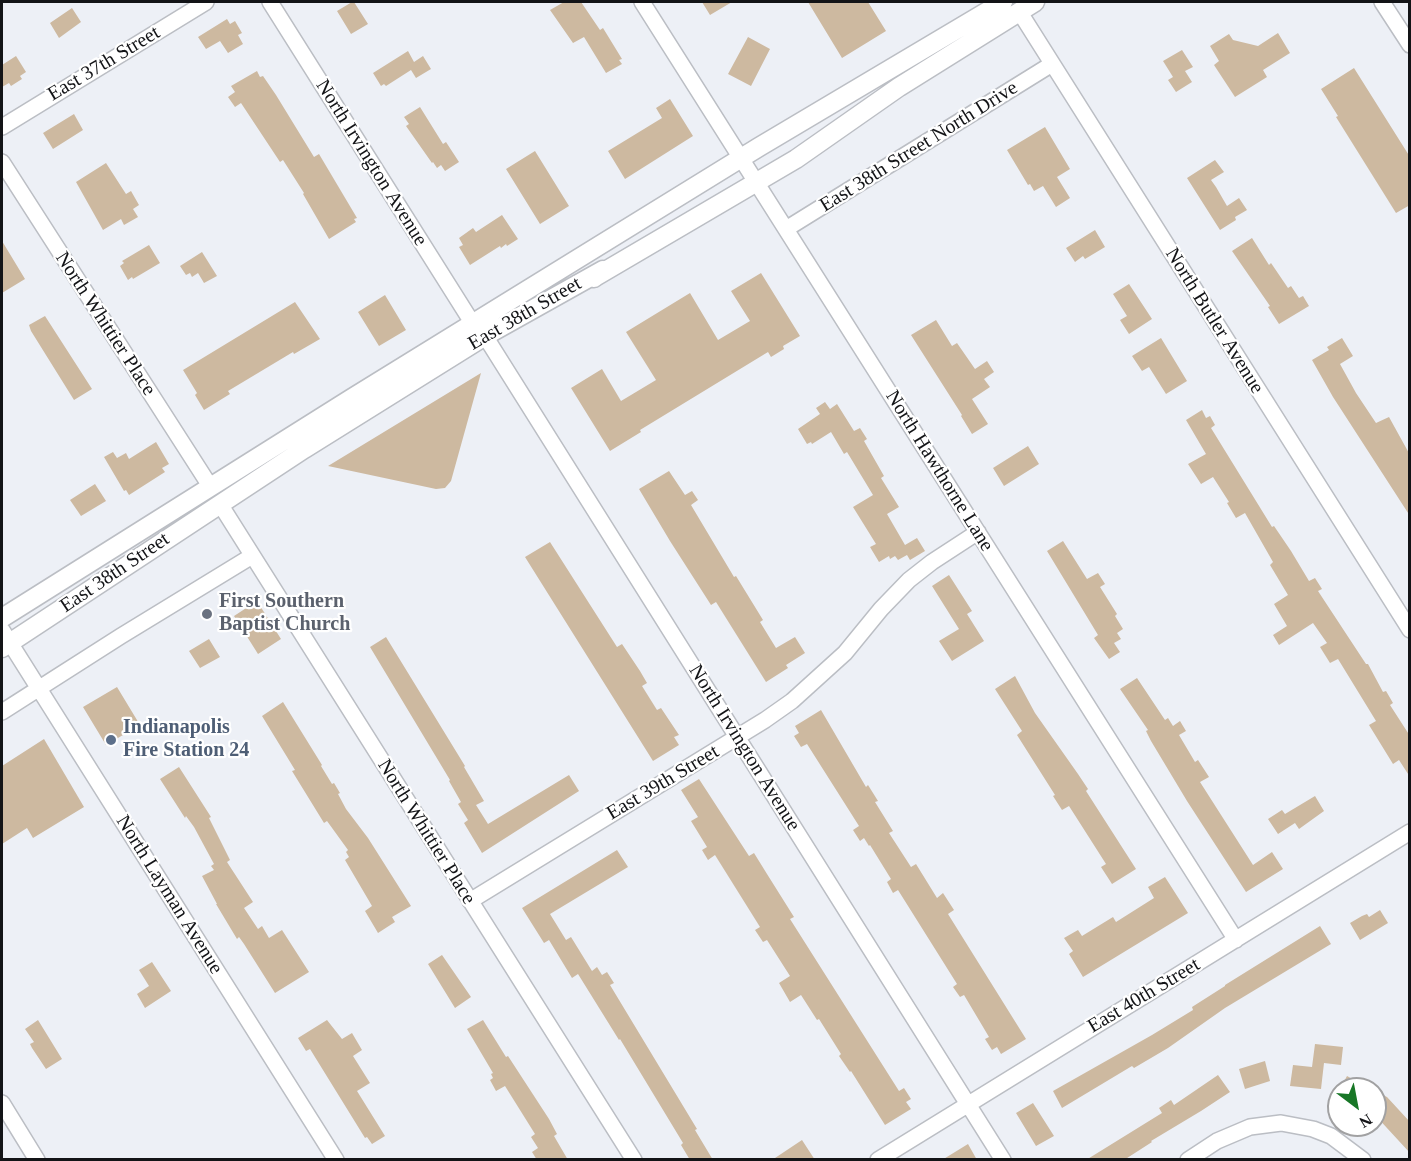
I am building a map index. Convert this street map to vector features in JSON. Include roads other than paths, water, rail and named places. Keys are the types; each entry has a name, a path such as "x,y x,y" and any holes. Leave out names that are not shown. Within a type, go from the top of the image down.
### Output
{"main road":[{"name":"East 38th Street","path":"4,640 220,504 479,330 742,158 1003,2"},
{"name":"East 38th Street","path":"2,618 210,486 479,330 603,270 594,278 757,183 796,159 899,87 1027,6"}],"street":[{"name":"East 37th Street","path":"2,126 206,2"},
{"name":"North Irvington Avenue","path":"270,2 1004,1160"},
{"name":"North Hawthorne Lane","path":"642,2 1236,940"},
{"path":"1382,2 1407,41"},
{"name":"North Butler Avenue","path":"1027,6 1052,64 1410,630"},
{"name":"East 38th Street North Drive","path":"786,229 1052,64"},
{"name":"North Whittier Place","path":"2,162 210,486"},
{"name":"North Whittier Place","path":"220,504 634,1160"},
{"name":"East 39th Street","path":"470,901 738,737 792,701 822,676 909,580 978,532"},
{"path":"2,712 252,556"},
{"name":"North Layman Avenue","path":"4,640 38,688 336,1160"},
{"name":"East 40th Street","path":"878,1160 1410,832"},
{"path":"2,1103 37,1160"},
{"path":"1188,1160 1217,1141 1250,1127 1281,1123 1313,1128 1331,1136 1363,1160"}],"place":[{"name":"First Southern Baptist Church","path":"207,614"},
{"name":"Indianapolis Fire Station 24","path":"111,740"}]}
